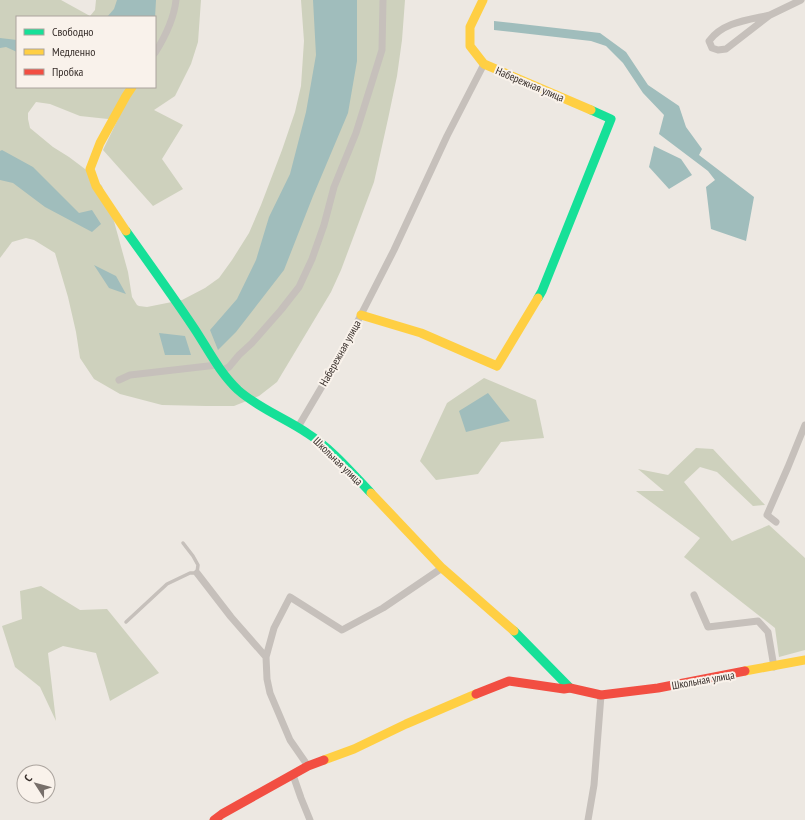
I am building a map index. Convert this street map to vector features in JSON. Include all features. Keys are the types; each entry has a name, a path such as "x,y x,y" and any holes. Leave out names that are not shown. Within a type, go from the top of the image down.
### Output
{"street":[{"path":"156,51 162,42 175,11 176,0"},
{"path":"119,380 130,375 229,367 281,310 299,287 312,259 324,225 334,187 356,133 382,50 383,0"},
{"path":"483,0 470,27 470,46 484,64"},
{"path":"770,15 724,27 714,34 709,41 712,48 718,50 726,49 770,15 801,0"},
{"name":"Набережная улица","path":"298,427 340,356 361,314 394,250 484,64 611,119 542,291 497,366 421,332 361,314"},
{"path":"131,88 100,143 90,169 96,186 125,230 164,283 219,368"},
{"name":"Школьная улица","path":"219,368 238,390 258,405 308,433 328,448 442,568 513,630 570,688"},
{"path":"776,522 767,515 805,425"},
{"path":"308,766 290,740 270,693 267,679 266,657 274,628 290,597 342,630 383,608 442,568"},
{"path":"197,573 231,617 266,657"},
{"path":"694,595 708,627 758,621 768,632 774,667"},
{"name":"Школьная улица","path":"214,820 222,814 308,766 354,749 453,703 509,681 564,689 570,688 601,695 658,688 805,660"},
{"path":"588,820 594,785 601,695"},
{"path":"293,775 310,820"}],"lane":[{"path":"126,622 167,584 190,573 197,573 198,565 183,543"}],"green space":[{"path":"0,0 61,0 90,16 95,10 96,0 201,0 198,42 191,64 175,96 154,110 183,125 162,159 183,189 153,206 103,150 119,117 108,119 80,116 50,104 36,102 28,113 30,128 53,147 89,172 102,186 112,214 128,272 132,297 137,305 147,307 182,300 205,288 219,278 249,233 282,150 295,112 301,86 304,41 301,0 405,0 402,40 397,76 374,182 341,270 331,292 277,382 259,396 234,406 162,405 120,394 94,379 80,358 68,297 55,253 34,240 26,238 12,242 0,258"},
{"path":"484,378 536,400 544,438 501,442 478,474 436,480 420,461 447,403"},
{"path":"696,448 713,449 765,505 753,506 717,472 700,467 684,482 732,541 769,525 805,558 805,650 779,657 775,628 684,557 700,538 636,491 664,491 638,469 668,475"},
{"path":"41,586 80,610 107,609 159,673 110,701 96,653 63,646 48,653 56,721 40,687 15,667 2,626 22,619 20,591"}],"water":[{"path":"117,0 156,0 155,16 108,16 114,9"},
{"path":"313,0 357,0 357,61 348,113 284,270 236,332 218,350 210,330 237,299 256,260 269,217 290,174 306,112 316,55"},
{"path":"494,21 600,33 626,52 648,85 679,106 686,127 702,149 699,155 754,197 746,241 711,229 706,187 715,180 708,171 659,134 664,115 643,93 623,63 606,46 591,41 494,30"},
{"path":"0,38 16,40 16,52 6,47 0,48"},
{"path":"654,146 681,159 692,175 669,189 649,167"},
{"path":"2,150 33,167 79,213 92,210 101,224 92,232 45,207 13,183 0,180 0,151"},
{"path":"94,265 116,276 126,294 109,288"},
{"path":"159,333 185,336 191,355 165,355"},
{"path":"488,393 510,421 466,432 459,411"}],"traffic: fast":[{"path":"538,298 611,119 591,110"},
{"path":"126,231 186,316 219,368 231,383 254,402 299,428 325,446 371,493"},
{"path":"514,631 570,688"}],"traffic: slow":[{"path":"483,0 470,27 470,46 484,64 591,110"},
{"path":"126,231 96,186 90,169 100,143 131,88"},
{"path":"361,315 421,333 497,366 538,298"},
{"path":"371,493 442,568 514,631"},
{"path":"745,671 805,660"},
{"path":"324,760 354,749 406,724 476,694"}],"traffic: jam":[{"path":"476,694 509,681 564,689 570,688 601,695 658,688 745,671"},
{"path":"214,820 222,814 308,766 324,760"}]}
